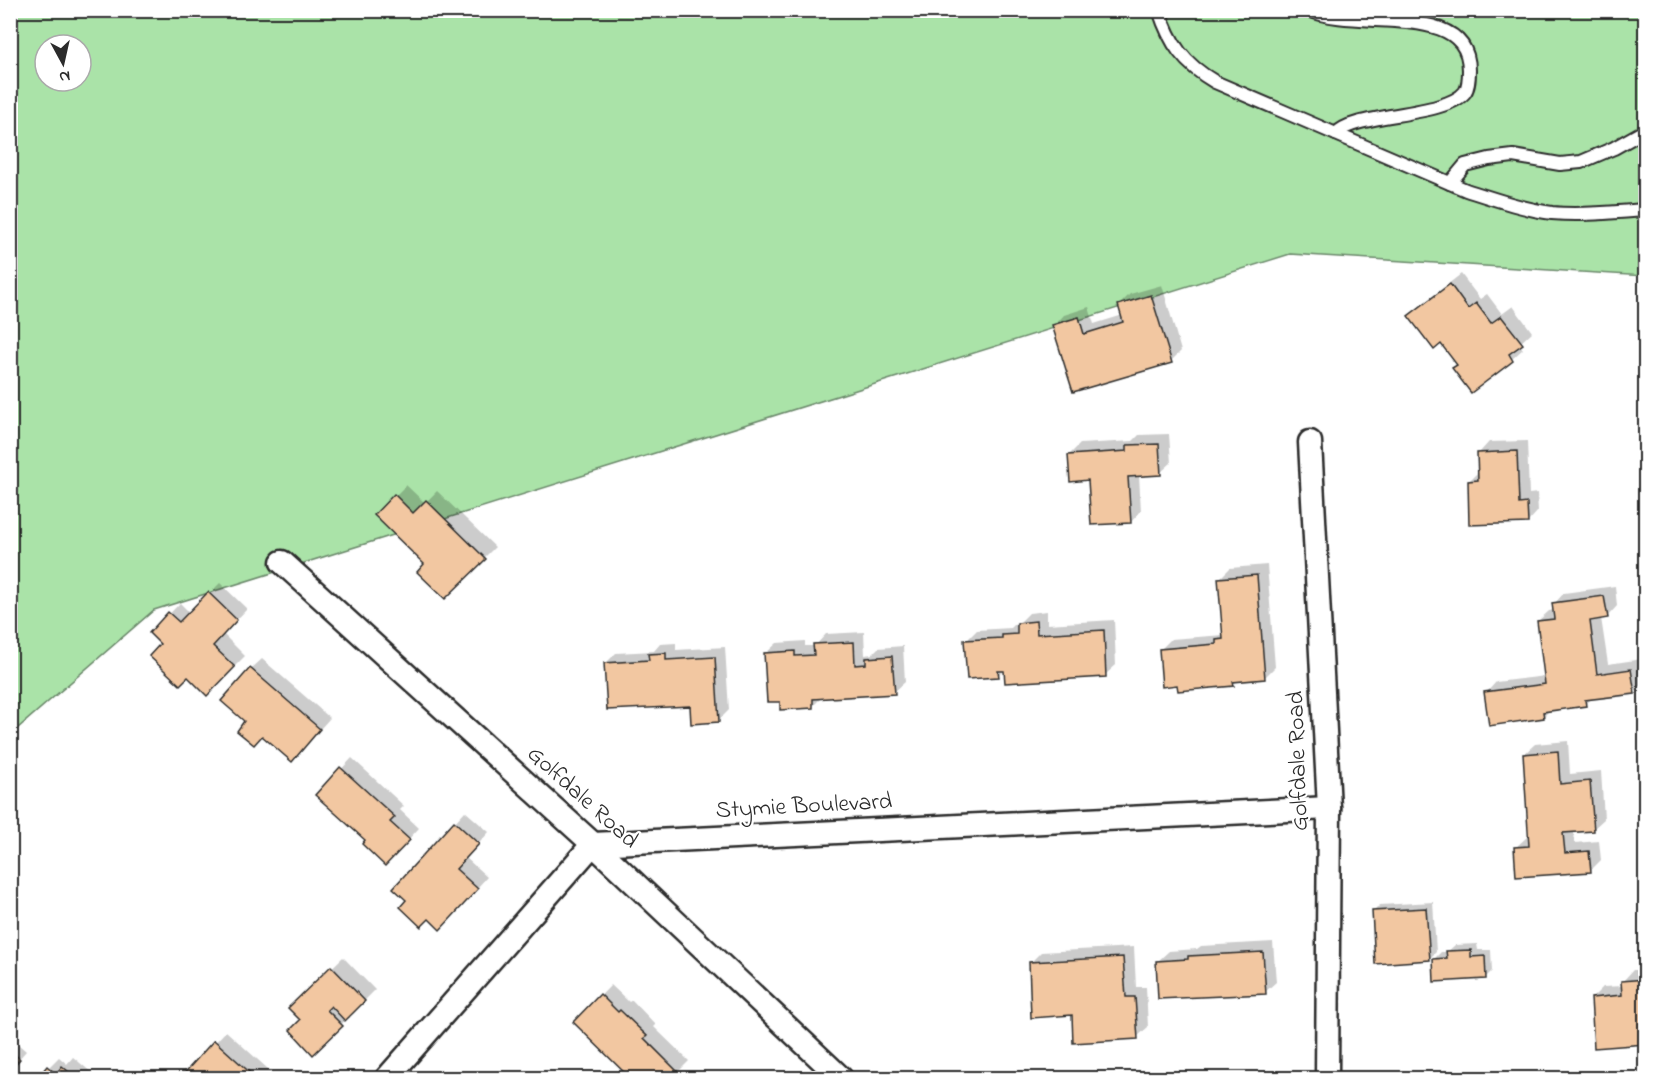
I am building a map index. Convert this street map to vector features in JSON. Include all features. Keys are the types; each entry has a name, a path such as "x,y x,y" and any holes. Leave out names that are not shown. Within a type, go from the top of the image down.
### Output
{"street":[{"name":"Golfdale Road","path":"1310,442 1329,808 1327,1078"},
{"name":"Golfdale Road","path":"282,562 593,844 841,1078"},
{"name":"Stymie Boulevard","path":"593,844 1329,808"},
{"path":"387,1078 593,844"}],"lane":[{"path":"1159,10 1165,29 1180,54 1196,71 1215,82 1450,183 1501,202 1550,213 1646,210"},
{"path":"1309,10 1333,17 1431,19 1451,26 1462,39 1469,58 1469,78 1466,91 1458,98 1420,110 1352,125 1340,129 1336,134"},
{"path":"1450,183 1465,165 1489,159 1513,156 1560,164 1581,162 1614,148 1646,130"}],"green space":[{"path":"11,11 1645,11 1645,276 1290,254 154,610 11,734"}],"building":[{"path":"1450,284 1468,309 1476,303 1491,323 1501,316 1523,344 1509,354 1513,361 1471,393 1452,368 1457,365 1441,344 1434,350 1408,316"},
{"path":"1151,295 1172,363 1073,392 1052,325 1079,317 1084,334 1123,322 1118,305"},
{"path":"1159,444 1161,475 1128,477 1131,523 1091,525 1088,480 1070,482 1068,455 1127,451 1127,445"},
{"path":"1517,451 1519,504 1527,503 1528,523 1469,525 1468,481 1478,480 1477,453"},
{"path":"394,494 413,513 426,500 486,559 445,599 417,572 424,564 374,515"},
{"path":"1257,575 1265,679 1233,682 1234,686 1178,691 1177,685 1162,687 1159,649 1216,644 1216,640 1223,639 1218,578"},
{"path":"208,592 237,620 213,646 235,667 207,696 188,677 180,685 149,656 160,644 149,633 168,612 179,622"},
{"path":"1604,596 1608,618 1590,621 1597,674 1631,669 1635,694 1585,700 1586,706 1543,712 1544,718 1489,726 1484,692 1545,684 1537,621 1554,619 1552,603"},
{"path":"1036,621 1037,634 1104,630 1106,677 1005,683 1004,671 998,671 999,677 967,679 964,640 1002,638 1002,635 1017,634 1017,623"},
{"path":"854,642 855,665 866,664 866,658 892,656 895,694 813,699 813,708 780,710 780,702 767,702 764,653 795,651 795,656 814,655 813,644"},
{"path":"666,653 666,660 715,657 719,722 691,724 690,706 607,710 604,663 649,660 648,654"},
{"path":"250,668 320,729 292,762 262,736 254,745 237,731 244,721 221,701"},
{"path":"1558,751 1560,784 1590,781 1594,831 1563,833 1565,853 1589,851 1591,872 1516,877 1514,847 1529,846 1523,754"},
{"path":"340,767 395,817 390,822 410,840 385,866 362,844 365,840 315,795"},
{"path":"454,821 479,844 456,869 478,889 440,930 429,919 421,927 400,907 406,900 393,888"},
{"path":"1426,908 1430,960 1375,964 1372,911"},
{"path":"1471,950 1471,957 1485,956 1486,979 1434,982 1433,959 1447,958 1446,951"},
{"path":"1263,952 1266,994 1158,999 1156,961 1188,959 1188,956"},
{"path":"1123,957 1126,997 1135,997 1138,1039 1073,1043 1072,1015 1031,1018 1029,962"},
{"path":"331,966 365,1001 345,1021 331,1006 327,1010 343,1026 313,1055 290,1030 300,1020 288,1008"},
{"path":"1646,979 1646,1044 1594,1048 1591,998 1622,995 1621,981"},
{"path":"600,994 647,1036 644,1038 679,1073 674,1078 657,1076 630,1078 573,1022"},
{"path":"214,1040 256,1078 180,1078"},
{"path":"10,1050 20,1059 10,1070"},
{"path":"47,1066 56,1074 62,1066 76,1078 37,1078"}]}
